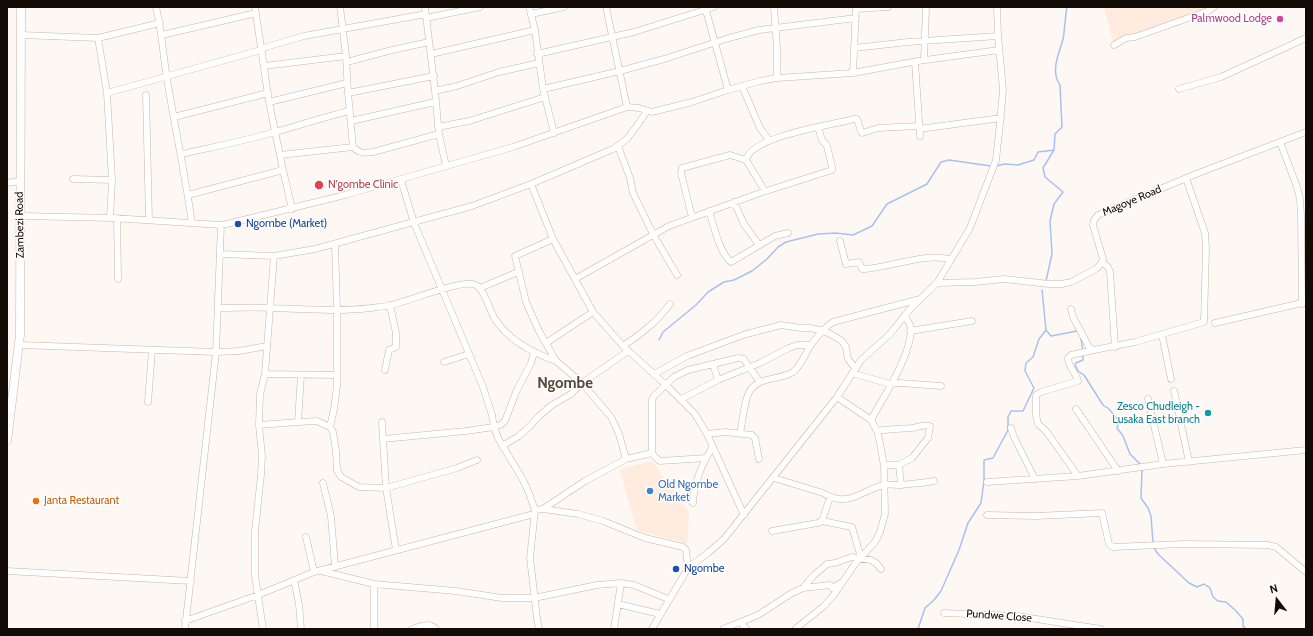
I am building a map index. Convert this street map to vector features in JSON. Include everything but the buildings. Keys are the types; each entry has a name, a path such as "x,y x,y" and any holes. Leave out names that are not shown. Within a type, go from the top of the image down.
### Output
{"main road":[{"name":"Zambezi Road","path":"7,442 20,344 21,7"}],"street":[{"path":"156,7 162,35 166,76 182,154 192,223"},
{"path":"340,7 353,147 358,152 365,153 439,134"},
{"path":"425,7 434,76 438,127 446,166"},
{"path":"107,93 261,50 266,47 304,36 480,7"},
{"path":"554,133 543,89 537,54 535,30 530,10 564,7"},
{"path":"606,7 627,107"},
{"path":"537,54 634,32 705,8 714,7"},
{"path":"774,7 777,48 777,78"},
{"path":"853,73 856,8 868,9 888,7"},
{"path":"924,60 926,7"},
{"path":"652,629 688,568 724,539 837,397 865,356 886,338 905,315 937,283 970,228 996,160 1003,90 997,7"},
{"path":"1114,45 1126,38 1208,12 1214,7"},
{"path":"705,8 728,90"},
{"path":"162,35 255,10 269,102 292,209"},
{"path":"543,89 620,71 753,32 856,18"},
{"path":"20,35 98,38 160,23"},
{"path":"431,54 535,30"},
{"path":"854,48 998,36"},
{"path":"98,38 107,93 112,180 110,218"},
{"path":"1179,89 1221,78 1306,38"},
{"path":"264,66 346,59 429,42"},
{"path":"20,216 117,218 222,225 292,209 401,180 513,147 627,107 639,108 652,112 692,102 742,86 777,78 853,73 924,60 999,50"},
{"path":"915,62 919,130"},
{"path":"435,91 457,86 499,72 539,63"},
{"path":"348,93 434,76"},
{"path":"269,102 347,83"},
{"path":"742,86 760,128 769,140"},
{"path":"174,117 268,94"},
{"path":"146,95 149,220"},
{"path":"438,127 469,120 545,97"},
{"path":"351,121 435,102"},
{"path":"182,154 275,132 350,111"},
{"path":"221,254 274,256 315,249 472,206 531,184 618,146 627,139 647,111"},
{"path":"746,160 748,154 754,148 769,140 856,118 862,133 878,128 919,130 1001,118"},
{"path":"575,279 653,234 734,202 832,170 826,146 822,140 818,127"},
{"name":"Magoye Road","path":"1116,347 1110,272 1108,267 1102,262 1102,256 1093,225 1096,218 1111,209 1186,178 1306,132"},
{"path":"1215,323 1304,303 1300,200 1280,142"},
{"path":"618,146 630,178 633,193 653,234 677,275"},
{"path":"280,155 353,147"},
{"path":"692,218 681,173 682,168 730,156 746,160 765,191"},
{"path":"188,195 283,170"},
{"path":"1078,476 1046,431 1038,424 1036,415 1036,395 1041,392 1078,381 1068,364 1068,358 1072,355 1116,347 1204,322 1206,249 1204,233 1186,178"},
{"path":"73,179 112,180"},
{"path":"401,180 414,223 469,354 492,415 494,427 502,446 523,480 529,493 534,512 530,558 539,629"},
{"path":"7,183 20,182"},
{"path":"531,184 553,239 593,312 625,349 666,385 695,414 707,434 712,448 744,515"},
{"path":"734,202 744,224 759,245"},
{"path":"709,211 718,238 730,261 733,262 775,236 788,233"},
{"path":"117,218 118,279"},
{"path":"185,629 216,352 222,225"},
{"path":"553,239 516,254 515,257 526,302 532,318 556,362"},
{"path":"840,241 846,264 859,262 864,269 883,268 931,257 941,257 951,260"},
{"path":"330,428 336,397 337,375 335,244"},
{"path":"263,629 255,576 254,556 255,531 262,475 259,426 260,394 265,374 274,256"},
{"path":"937,283 975,282 1004,279 1062,284 1082,277 1096,269 1102,262"},
{"path":"480,288 518,272"},
{"path":"218,308 337,310 390,306 442,290 473,284 480,288 491,313 505,332 517,342 556,362 582,383 611,417 619,434 626,459"},
{"path":"740,433 748,395 751,390 760,382 795,371 811,345 827,326 833,322 920,299"},
{"path":"502,446 519,436 552,405 571,394 582,383 625,349 661,317 670,304"},
{"path":"385,370 389,350 396,347 396,333 390,306"},
{"path":"1071,309 1073,317 1084,338 1090,348 1094,350"},
{"path":"546,342 593,312"},
{"path":"871,420 900,366 908,344 911,327 905,315"},
{"path":"910,332 972,321"},
{"path":"654,374 688,356 743,335 782,325 824,331 842,341 846,348 848,359 854,370 890,384 900,383 941,386"},
{"path":"1162,335 1171,379"},
{"path":"20,344 216,352 239,351 267,346"},
{"path":"681,399 718,380 760,363 797,345 811,345"},
{"path":"148,402 152,350"},
{"path":"383,439 494,427 504,421 516,392 531,364 534,352"},
{"path":"444,362 469,354"},
{"path":"706,458 660,461 655,458 652,453 652,400 654,396 674,377 688,370 738,358 744,359 760,382"},
{"path":"713,364 718,380"},
{"path":"265,374 337,375"},
{"path":"298,422 301,375"},
{"path":"1174,391 1189,462"},
{"path":"795,629 823,607 833,596 855,564 875,542 880,532 884,514 884,466 880,443 876,431 871,420 837,397"},
{"path":"1148,399 1163,464"},
{"path":"1076,409 1118,471"},
{"path":"259,426 317,421 330,428 333,432 337,470 340,477 359,487 386,488 457,468 477,460"},
{"path":"382,422 386,488 396,550"},
{"path":"876,431 890,428 912,428 923,425 930,426 928,438 912,458 899,465 884,466"},
{"path":"1011,428 1035,479"},
{"path":"707,434 725,432 754,436 759,459"},
{"path":"693,503 695,485 706,458 712,448"},
{"path":"987,482 1078,476 1163,464 1306,450"},
{"path":"185,621 317,572 543,509 585,481 626,459 652,453"},
{"path":"899,465 901,485"},
{"path":"774,478 823,493 837,499 849,499 885,484 901,485 934,481"},
{"path":"323,483 331,516 336,567"},
{"path":"822,521 822,516 830,497"},
{"path":"543,509 578,514 603,521 645,538 683,546 686,550 688,568"},
{"path":"987,515 1036,516 1102,513 1109,544 1113,547 1184,544 1268,545 1276,547 1306,572"},
{"path":"772,532 822,521 852,527 861,558"},
{"path":"306,537 317,572"},
{"path":"803,588 813,576 827,564 835,564 852,557 871,560 881,569"},
{"path":"7,571 190,581"},
{"path":"317,572 374,584 456,591 502,598 534,598 597,585 621,583 634,585 668,600"},
{"path":"294,580 299,604 301,629"},
{"path":"722,629 758,615 792,593 803,588 830,585 832,588 844,581"},
{"path":"614,629 621,583"},
{"path":"374,584 374,629"},
{"path":"618,604 660,614"},
{"name":"Pundwe Close","path":"944,613 1017,616 1101,629"},
{"path":"742,622 746,629"},
{"path":"412,629 427,624 432,625 436,629"}],"shaded area":[{"path":"1104,7 1207,7 1207,9 1113,42"},
{"name":"Old Ngombe Market","path":"652,461 689,512 687,544 637,530 620,469"}],"waterway":[{"path":"1046,281 1052,254 1050,221 1054,204 1063,192 1045,177 1043,168 1054,150 1055,134 1062,127 1060,85 1057,80 1056,62 1063,39 1067,7"},
{"path":"996,166 1005,164 1018,165 1034,160 1038,152 1054,150"},
{"path":"659,340 663,332 696,305 708,292 724,282 734,280 752,271 767,259 778,247 786,242 818,234 836,233 853,235 872,226 887,204 927,184 941,162 949,160 991,166"},
{"path":"918,629 925,608 941,591 959,550 968,523 981,503 984,481 984,460 993,458 1008,430 1008,417 1011,411 1023,411 1034,388 1025,371 1026,363 1033,357 1039,339 1046,330 1042,290"},
{"path":"1046,330 1051,336 1077,331"},
{"path":"1081,339 1083,351"},
{"path":"1083,355 1083,360 1075,365 1078,371 1084,375 1103,405 1109,409 1119,421 1117,428 1123,436 1130,454 1140,464"},
{"path":"1142,470 1141,498 1148,508 1151,516 1153,543"},
{"path":"1154,548 1158,554 1189,583 1197,587 1204,584 1210,588 1213,597 1218,601 1226,602 1243,619 1243,626 1246,629"}],"place":[{"name":"Palmwood Lodge","path":"1280,19"},
{"name":"N'gombe Clinic","path":"319,185"},
{"name":"Ngombe (Market)","path":"238,224"},
{"name":"Zesco Chudleigh - Lusaka East branch","path":"1208,413"},
{"name":"Old Ngombe Market","path":"650,491"},
{"name":"Janta Restaurant","path":"36,501"},
{"name":"Ngombe","path":"676,569"}],"district":[{"name":"Ngombe","path":"565,384"}]}
